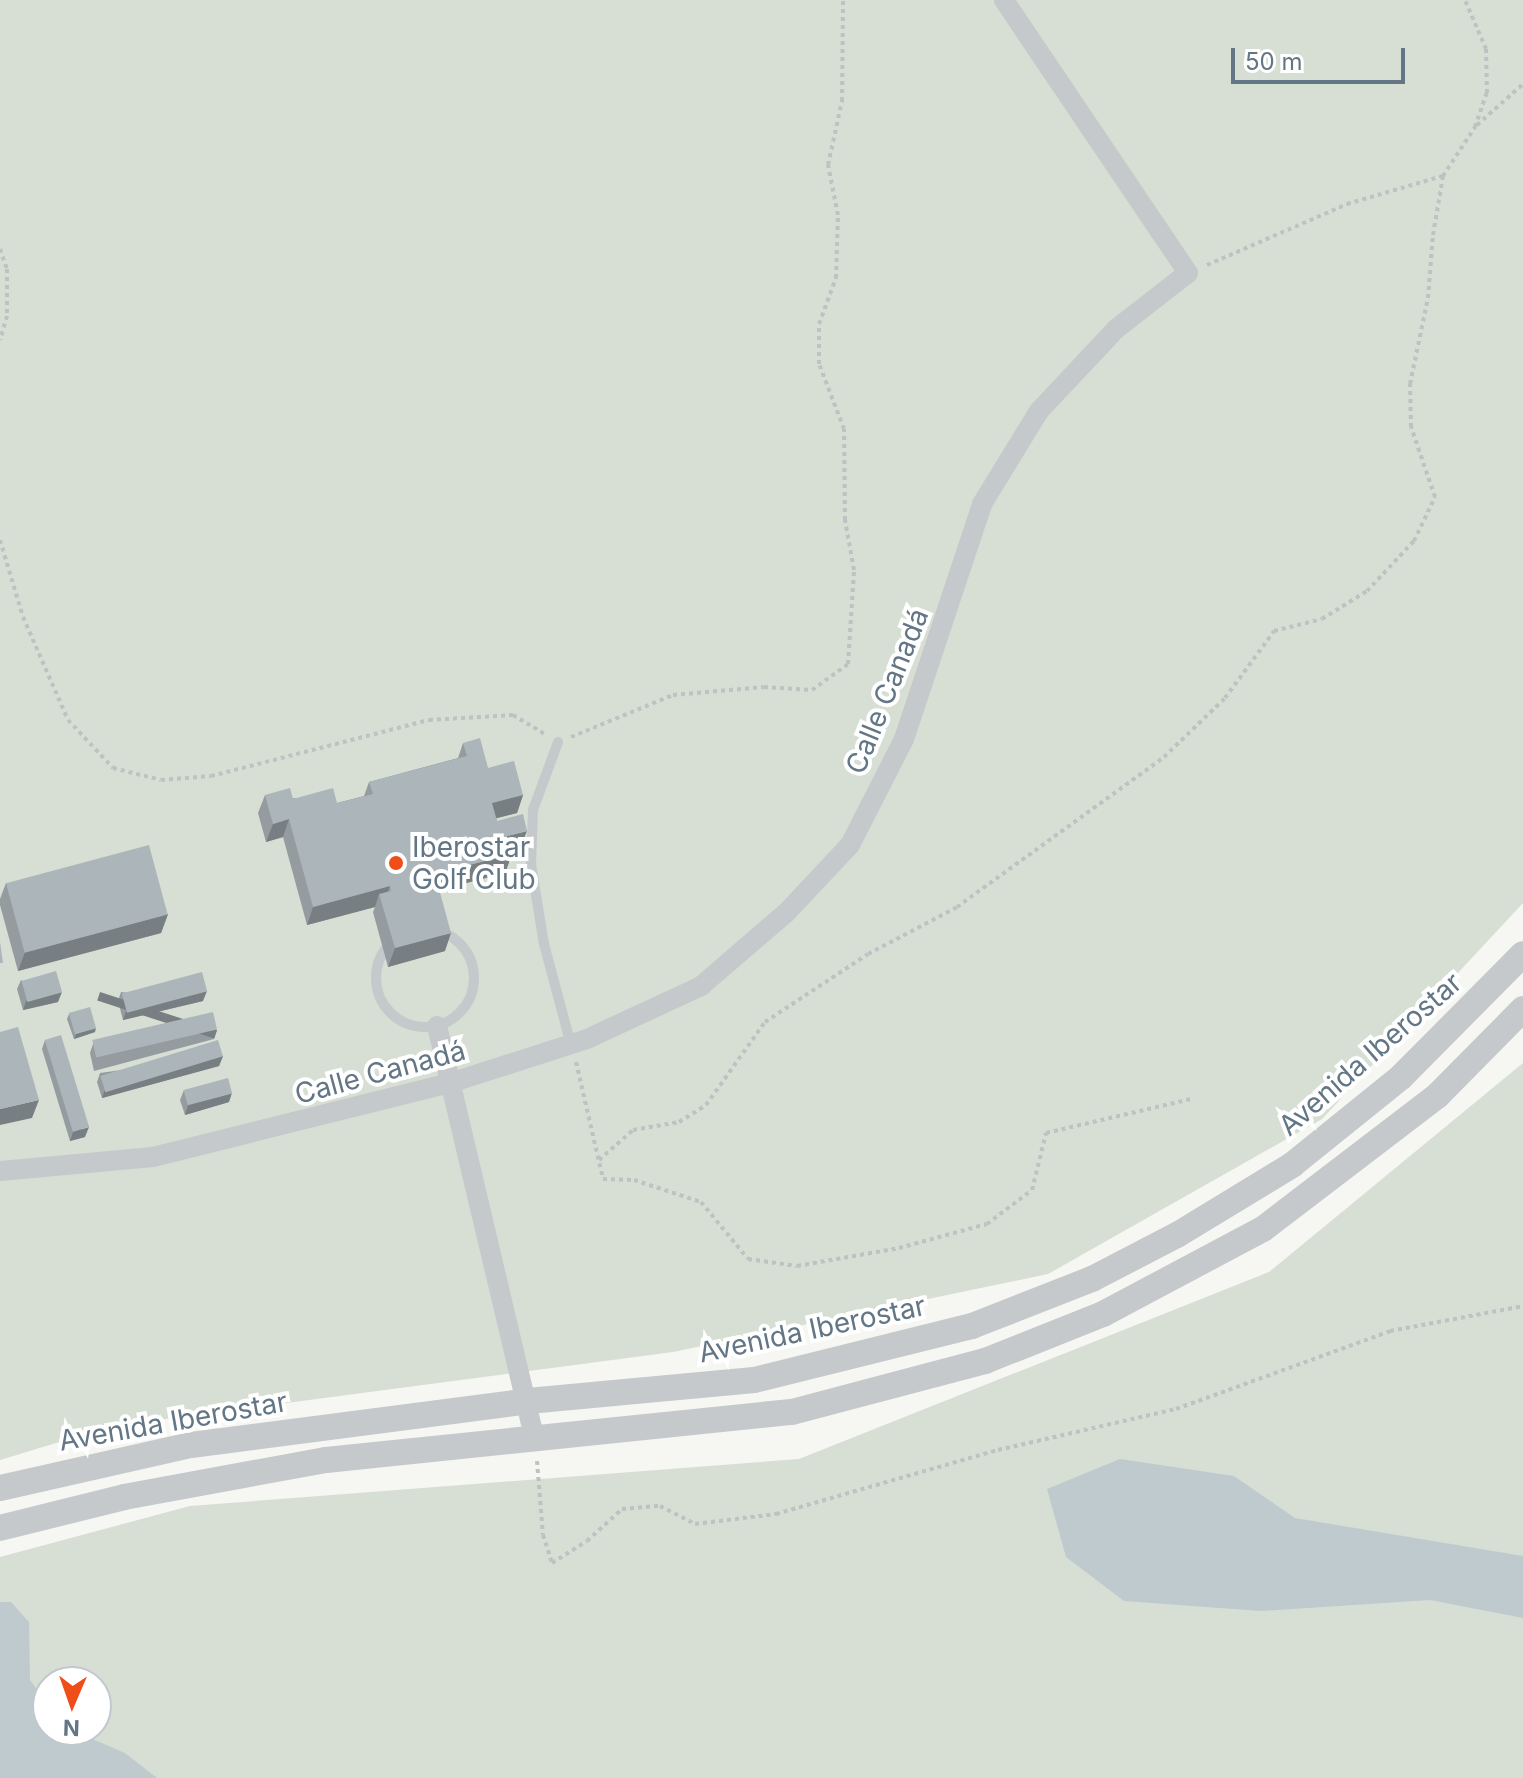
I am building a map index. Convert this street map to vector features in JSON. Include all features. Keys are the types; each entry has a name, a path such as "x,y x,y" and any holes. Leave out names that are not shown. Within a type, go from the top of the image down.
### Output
{"street":[{"path":"1004,0 1188,273"},
{"name":"Calle Canadá","path":"0,1171 153,1157 450,1083 571,1045 701,986 787,912 850,845 904,739 982,504 1039,411 1116,329 1188,273"},
{"name":"Avenida Iberostar","path":"0,1488 191,1445 528,1401 754,1380 972,1326 1092,1279 1177,1235 1292,1165 1401,1077 1523,954"},
{"path":"0,1528 222,1477 326,1460 792,1412 985,1361 1103,1314 1275,1220 1438,1095 1523,1009"},
{"path":"437,1026 535,1439"}],"lane":[{"path":"558,742 533,810 531,864 544,944 571,1045"},
{"path":"417,930 433,930 456,941 470,960 474,976 464,1008 437,1026 405,1023 392,1015 376,988 380,957 389,944 417,930"}],"path":[{"path":"0,540 23,617 68,720 113,768 161,780 211,776 429,720 513,715 558,742 673,695 764,687 812,690 848,664 854,570 845,520 844,429 819,351 819,324 836,278 838,215 828,165 842,101 843,0"},
{"path":"599,1160 633,1130 679,1122 706,1105 765,1022 868,954 957,907 1164,757 1225,698 1274,631 1322,619 1367,591 1414,541 1435,497 1411,427 1410,384 1428,298 1443,176 1475,127 1487,93 1486,49 1465,0"},
{"path":"1475,127 1523,84"},
{"path":"1188,273 1347,204 1443,176"},
{"path":"0,249 7,269 7,316 0,340"},
{"path":"571,1045 603,1179 634,1180 701,1202 748,1259 797,1266 899,1248 987,1224 1032,1190 1046,1133 1191,1099"},
{"path":"535,1439 543,1535 552,1563 587,1541 622,1509 660,1506 695,1524 776,1514 998,1450 1176,1409 1390,1331 1523,1306"}],"shaded area":[{"path":"0,0 1523,0 1523,903 1322,1119 1048,1274 673,1352 112,1426 0,1460"},
{"path":"1523,1063 1523,1778 0,1778 0,1557 190,1506 799,1459 1269,1272"},
{"path":"1120,1459 1234,1476 1295,1518 1523,1556 1523,1618 1430,1600 1261,1611 1124,1601 1066,1557 1047,1489"},
{"path":"0,1602 11,1602 29,1622 32,1746 109,1746 125,1753 157,1778 0,1778"}],"building":[{"name":"Iberostar Golf Club","path":"480,738 488,768 514,761 523,795 492,803 497,821 523,814 527,831 507,836 512,854 427,876 435,874 451,933 395,948 379,894 391,891 390,886 313,907 289,819 273,824 265,795 290,788 293,799 333,788 337,803 373,794 369,782 467,756 463,743"},
{"path":"149,845 168,915 25,953 6,883"},
{"path":"56,971 62,992 27,1002 21,981"},
{"path":"202,972 207,991 127,1013 122,993"},
{"path":"90,1007 96,1028 75,1034 69,1013"},
{"path":"213,1012 217,1030 96,1057 92,1040"},
{"path":"18,1027 39,1100 0,1109 0,1032"},
{"path":"61,1035 89,1127 73,1132 45,1040"},
{"path":"218,1040 223,1056 105,1092 100,1076"},
{"path":"228,1078 232,1093 188,1105 184,1090"}],"place":[{"name":"Iberostar Golf Club","path":"396,863"}]}
